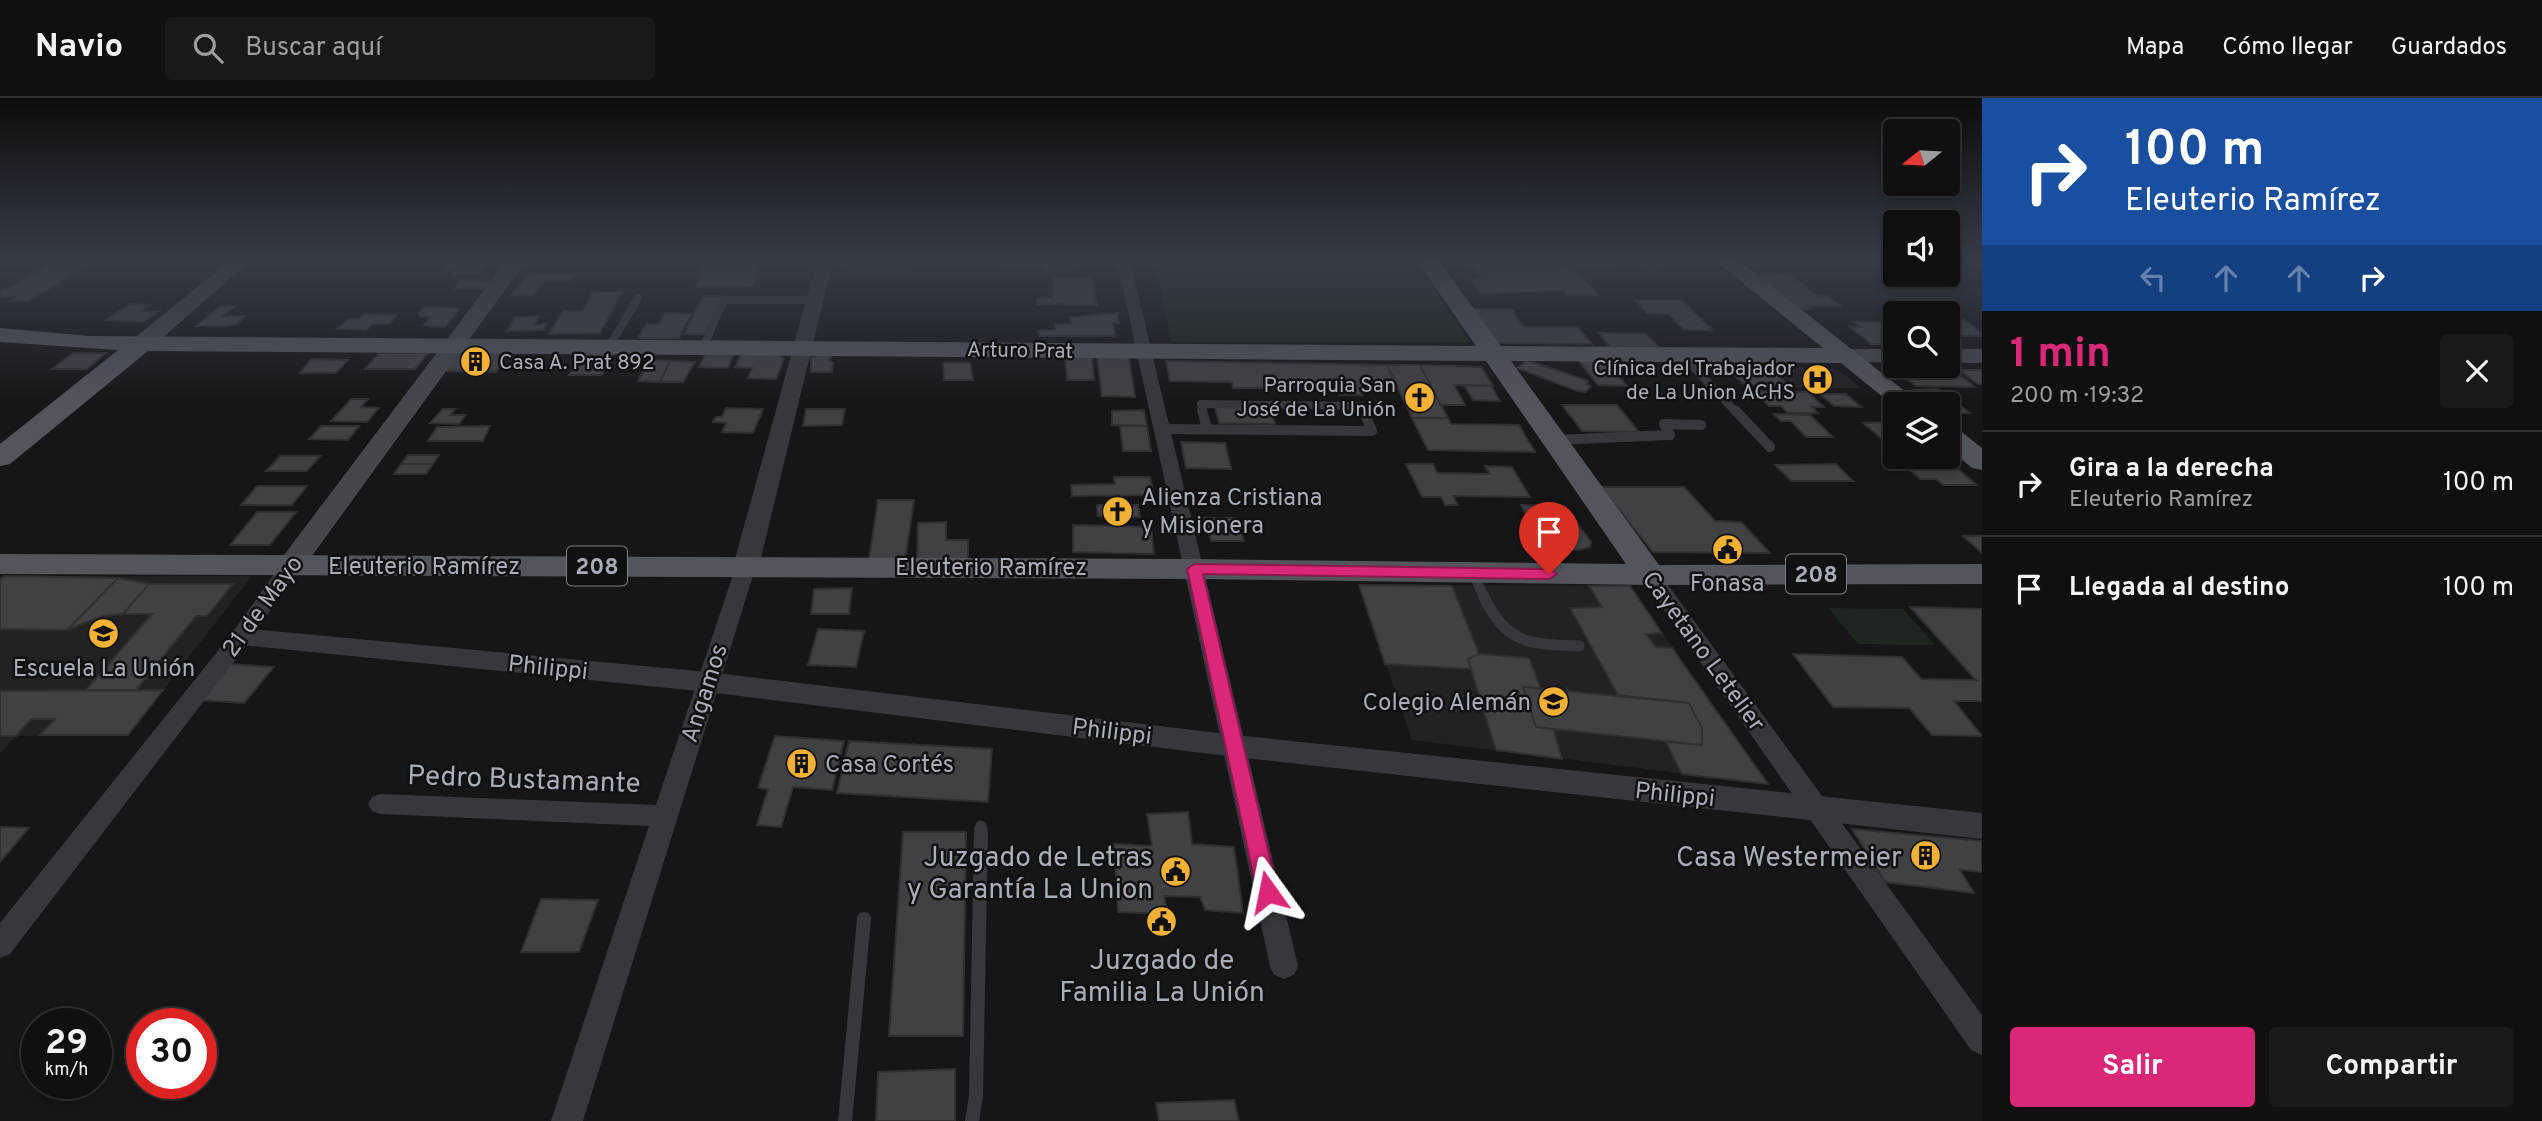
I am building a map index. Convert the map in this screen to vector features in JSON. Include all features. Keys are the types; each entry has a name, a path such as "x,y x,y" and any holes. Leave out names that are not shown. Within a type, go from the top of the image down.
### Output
{"main road":[{"path":"0,458 183,309"},
{"name":"21 de Mayo","path":"291,565 480,309"},
{"name":"Cayetano Letelier","path":"1463,309 1650,575"},
{"path":"1787,309 1894,392"},
{"name":"Arturo Prat","path":"0,326 116,335 145,341"},
{"name":"Arturo Prat","path":"0,335 90,343 145,341 805,345 1145,352 1883,356"},
{"path":"1960,356 1982,356"},
{"path":"1960,445 1982,462"},
{"name":"Eleuterio Ramírez","path":"0,564 746,566 1650,575 1982,574"}],"street":[{"name":"Angamos","path":"567,1121 746,566 813,309"},
{"path":"1135,309 1284,966"},
{"name":"21 de Mayo","path":"3,937 241,637 291,565"},
{"name":"Cayetano Letelier","path":"1650,575 1982,1040"},
{"name":"Philippi","path":"241,637 708,682 1235,746 1982,826"},
{"name":"Pedro Bustamante","path":"381,804 665,816"}],"lane":[{"path":"611,344 632,309"},
{"path":"704,345 720,309"},
{"path":"1682,355 1770,447"},
{"path":"1162,429 1372,431 1360,405 1201,404 1207,429"},
{"path":"1554,440 1670,435 1664,424 1701,425"},
{"path":"1473,572 1494,621 1505,633 1533,644 1579,646"},
{"path":"972,1121 976,1096 981,826"},
{"path":"845,1121 864,919"}],"shaded area":[{"path":"1165,309 1447,309 1470,342 1172,342"},
{"name":"Clínica del Trabajador de La Union ACHS","path":"1828,367 1840,371 1861,388 1796,388 1773,368"},
{"name":"Escuela La Unión","path":"252,576 128,735 16,736 0,753 0,577"},
{"name":"Colegio Alemán","path":"1359,585 1630,586 1768,784 1412,740"},
{"path":"1828,608 1903,609 1935,645 1858,644"}],"building":[{"path":"124,309 158,312 143,322 106,320"},
{"path":"218,309 232,309 223,316 245,316 237,324 196,326"},
{"path":"423,309 459,310 445,327 424,325 430,317 420,316 419,313"},
{"path":"584,309 613,309 600,333 549,334 563,311 583,311"},
{"path":"697,309 717,309 705,334 684,334"},
{"path":"1473,309 1511,309 1524,327 1578,327 1592,344 1497,343"},
{"path":"1643,309 1691,309 1712,330 1684,330 1669,314 1647,313"},
{"path":"665,313 691,314 679,338 638,338 646,324 659,324"},
{"path":"1117,313 1119,323 1113,323 1115,336 1039,336 1038,330 1055,330 1055,324 1071,324 1070,317"},
{"path":"365,314 397,315 389,324 373,324 366,330 337,329 349,319 359,319"},
{"path":"539,316 534,325 546,324 544,330 507,331 515,317"},
{"path":"1960,317 1982,333 1982,336 1960,336"},
{"path":"1854,322 1883,322 1883,344 1871,344 1850,327 1861,327"},
{"path":"1599,333 1646,334 1659,347 1610,347"},
{"name":"Casa A. Prat 892","path":"457,352 509,353 496,372 442,371"},
{"path":"583,352 614,353 602,375 569,375"},
{"path":"73,353 106,353 87,369 52,369"},
{"path":"379,353 428,353 415,369 365,369"},
{"path":"741,354 776,354 784,359 776,379 748,378 752,368 735,367"},
{"path":"820,354 832,354 829,361 833,362 832,372 811,372 811,358"},
{"path":"705,355 733,356 728,368 699,367"},
{"path":"1065,356 1092,356 1094,380 1067,380"},
{"path":"1097,356 1129,357 1135,397 1102,396"},
{"path":"311,359 348,360 336,373 300,373"},
{"path":"649,360 670,361 660,382 638,381"},
{"path":"1527,360 1588,381 1586,384 1591,386 1586,392 1577,391 1517,368"},
{"path":"1578,360 1604,360 1627,386 1598,385"},
{"path":"670,361 695,362 683,382 660,382"},
{"path":"1166,361 1387,365 1398,389 1359,388 1362,395 1339,395 1337,388 1233,388 1232,382 1170,381"},
{"path":"943,363 970,363 973,380 944,380"},
{"name":"Parroquia San José de La Unión","path":"1387,365 1420,365 1448,418 1412,418"},
{"path":"1420,365 1481,367 1493,386 1454,385 1465,405 1441,405"},
{"path":"1768,366 1789,385 1745,385 1726,367"},
{"path":"1960,370 1982,370 1982,384 1978,384"},
{"path":"1960,375 1975,387 1916,386 1906,378 1960,378"},
{"path":"1464,385 1491,386 1500,401 1473,400"},
{"path":"1938,389 1942,392 1917,392 1914,390"},
{"path":"1754,391 1808,392 1824,407 1812,407 1818,413 1788,413 1781,406 1769,406"},
{"path":"1820,394 1846,394 1861,407 1834,406"},
{"path":"351,399 368,399 361,407 379,408 367,422 331,421"},
{"path":"1562,405 1617,405 1639,432 1582,431"},
{"path":"1960,406 1970,413 1960,413"},
{"path":"1215,407 1270,407 1275,424 1219,423"},
{"path":"726,408 763,409 753,433 722,432 726,423 713,422 716,417 722,417"},
{"path":"443,409 455,409 450,415 466,415 459,424 430,423"},
{"path":"806,409 845,409 842,425 803,426"},
{"path":"1144,410 1147,426 1112,425 1112,411"},
{"path":"1774,414 1810,415 1833,437 1806,437 1791,421 1781,421"},
{"path":"1412,418 1448,418 1451,424 1519,425 1535,452 1428,450"},
{"path":"1883,422 1883,440 1863,423"},
{"path":"321,426 359,426 348,440 309,439"},
{"path":"490,426 483,441 428,441 437,427"},
{"path":"1120,426 1147,426 1151,451 1123,451"},
{"path":"1181,442 1225,443 1231,469 1186,468"},
{"path":"408,455 439,455 433,464 401,464"},
{"path":"280,456 320,456 307,471 266,471"},
{"path":"401,464 433,464 426,474 394,474"},
{"path":"1406,464 1433,464 1437,473 1490,474 1485,466 1512,467 1530,497 1453,496 1458,505 1445,505 1441,497 1422,497"},
{"path":"1836,464 1853,481 1791,481 1775,465"},
{"path":"1909,469 1958,469 1977,485 1943,485 1936,479 1920,479"},
{"path":"1114,477 1150,477 1154,495 1072,496 1071,485 1115,484"},
{"path":"257,486 307,486 292,505 241,505"},
{"path":"1601,487 1684,487 1715,521 1741,522 1770,553 1653,552"},
{"path":"878,500 914,500 905,561 869,559"},
{"name":"Alienza Cristiana y Misionera","path":"1097,505 1138,505 1140,517 1098,516"},
{"path":"1521,505 1565,506 1591,542 1590,547 1579,550 1543,548"},
{"path":"257,512 296,512 270,545 230,545"},
{"path":"1204,518 1237,518 1244,541 1211,541"},
{"path":"946,522 946,540 968,540 968,560 917,561 918,523"},
{"path":"1073,525 1151,527 1154,554 1073,552"},
{"path":"1963,536 1982,536 1982,553"},
{"path":"4,576 118,578 67,630 0,629 0,580"},
{"path":"118,578 149,584 123,614 103,616 67,630"},
{"path":"149,584 233,584 207,616 196,616 136,690 86,690 152,614 123,614"},
{"path":"1359,585 1452,586 1479,654 1468,659 1471,669 1385,664"},
{"path":"1589,586 1630,586 1662,633 1646,634 1656,647 1672,648 1768,784 1682,774 1666,742 1702,745 1702,728 1689,703 1618,695 1570,608 1602,607"},
{"path":"852,588 849,614 811,614 814,589"},
{"path":"1910,607 1982,609 1982,701 1954,701 1982,736 1932,735 1909,708 1833,707 1793,654 1902,657 1921,679 1976,680"},
{"path":"818,629 864,631 856,667 808,665"},
{"path":"1479,654 1529,658 1541,689 1523,687 1536,727 1553,729 1562,759 1496,750 1468,659"},
{"path":"230,664 274,667 244,703 198,700"},
{"path":"1523,687 1689,703 1702,728 1702,745 1536,727"},
{"path":"163,690 128,735 40,735 55,719 31,719 16,736 0,736 0,691"},
{"name":"Casa Cortés","path":"775,736 844,741 832,790 793,787 781,827 757,825 768,789 758,788"},
{"path":"849,741 992,749 988,802 837,793"},
{"name":"Juzgado de Letras y Garantía La Union","path":"1188,812 1192,844 1234,847 1243,913 1205,910 1200,897 1164,896 1167,914 1118,912 1114,844 1152,846 1147,814"},
{"path":"0,827 29,828 0,862"},
{"name":"Casa Westermeier","path":"1852,829 1982,841 1982,872 1960,870 1974,893 1885,882"},
{"path":"903,832 966,832 963,1036 889,1036"},
{"path":"541,899 598,900 579,952 521,952"},
{"path":"955,1069 955,1121 876,1121 878,1072"},
{"path":"1234,1100 1239,1121 1159,1121 1156,1103"}],"place":[{"name":"Casa A. Prat 892","path":"476,362"},
{"name":"Clínica del Trabajador de La Union ACHS","path":"1818,380"},
{"name":"Parroquia San José de La Unión","path":"1419,397"},
{"name":"Alienza Cristiana y Misionera","path":"1118,511"},
{"name":"Fonasa","path":"1727,549"},
{"name":"Escuela La Unión","path":"104,634"},
{"name":"Colegio Alemán","path":"1554,702"},
{"name":"Casa Cortés","path":"802,764"},
{"name":"Casa Westermeier","path":"1925,856"},
{"name":"Juzgado de Letras y Garantía La Union","path":"1176,872"},
{"name":"Juzgado de Familia La Unión","path":"1162,922"}],"route":[{"path":"1268,892 1194,569 1549,574"}]}
